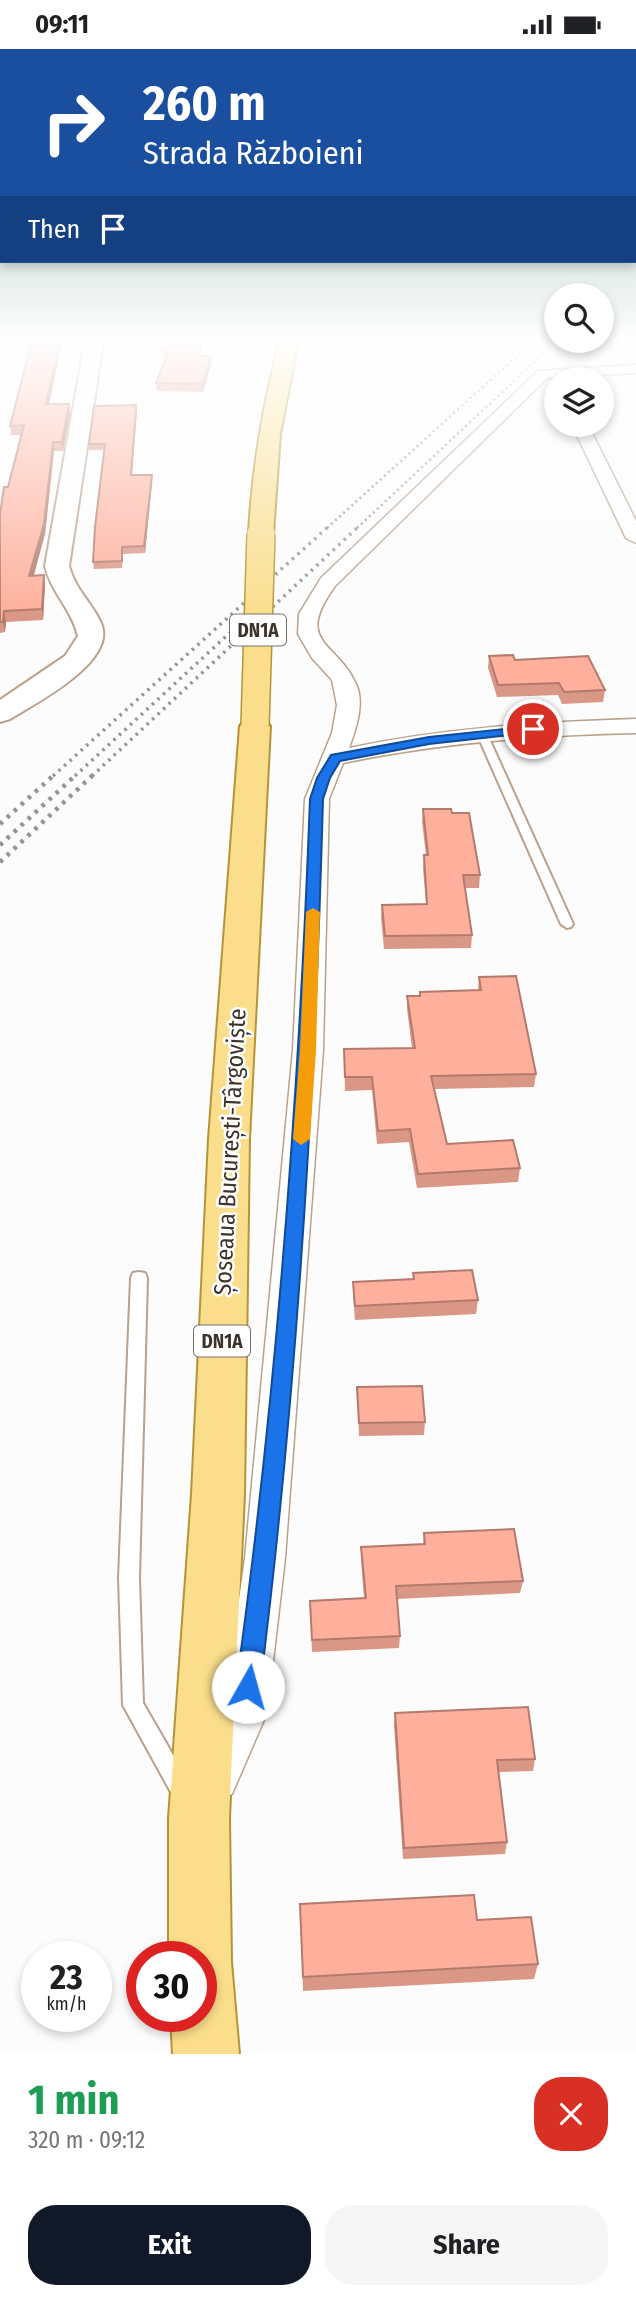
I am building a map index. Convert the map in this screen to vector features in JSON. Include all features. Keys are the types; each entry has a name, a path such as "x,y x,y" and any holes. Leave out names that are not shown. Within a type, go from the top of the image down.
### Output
{"main road":[{"name":"Șoseaua București-Târgoviște","path":"201,1941 199,1818 216,1520 229,1139 255,726 261,534 266,457 271,430"},
{"path":"205,2032 206,2054"}],"street":[{"path":"0,713 76,661 92,643 88,623 63,591 57,566 80,430"},
{"path":"199,1818 245,1713 265,1558 308,1050 317,799 335,758 348,690 339,674 314,649 306,626 315,599 328,582 484,430"},
{"path":"586,437 635,538"},
{"path":"335,758 379,748 482,734 636,726"}],"lane":[{"path":"482,734 567,924"},
{"path":"139,1278 129,1578 132,1705 199,1818"}],"building":[{"path":"23,430 64,430 62,442 53,442 44,524 29,576 44,575 42,609 4,611 3,622 0,622 0,514 4,487 8,487"},
{"path":"91,430 134,430 131,475 152,475 144,546 122,547 122,561 93,562 105,444 89,444"},
{"path":"513,655 515,660 588,656 605,690 564,692 559,683 498,685 489,656"},
{"path":"423,809 451,809 452,813 469,813 480,875 463,875 472,935 385,936 382,905 427,904 424,855 428,855"},
{"path":"516,976 536,1074 431,1076 447,1144 513,1140 520,1168 418,1174 410,1129 378,1131 372,1077 345,1077 344,1049 415,1048 407,996 420,996 420,992 481,990 479,977"},
{"path":"472,1270 478,1300 355,1306 353,1282 414,1279 413,1273"},
{"path":"422,1386 425,1422 359,1423 357,1387"},
{"path":"514,1529 523,1581 396,1586 400,1636 312,1640 310,1601 366,1598 361,1547 425,1544 424,1533"},
{"path":"528,1707 535,1759 497,1760 507,1842 404,1848 395,1713"},
{"path":"474,1895 477,1920 531,1917 538,1964 303,1977 300,1904"}],"railway":[{"path":"327,528 436,430"},
{"path":"357,528 462,430"},
{"path":"53,776 329,526"},
{"path":"92,776 359,526"},
{"path":"75,776 248,616"},
{"path":"0,824 55,774"},
{"path":"0,845 77,774"},
{"path":"0,862 94,774"}],"slow traffic":[{"path":"301,1139 308,1050 313,912"}],"route":[{"path":"248,1687 265,1558 308,1050 317,799 335,758 429,740 533,729"}]}
